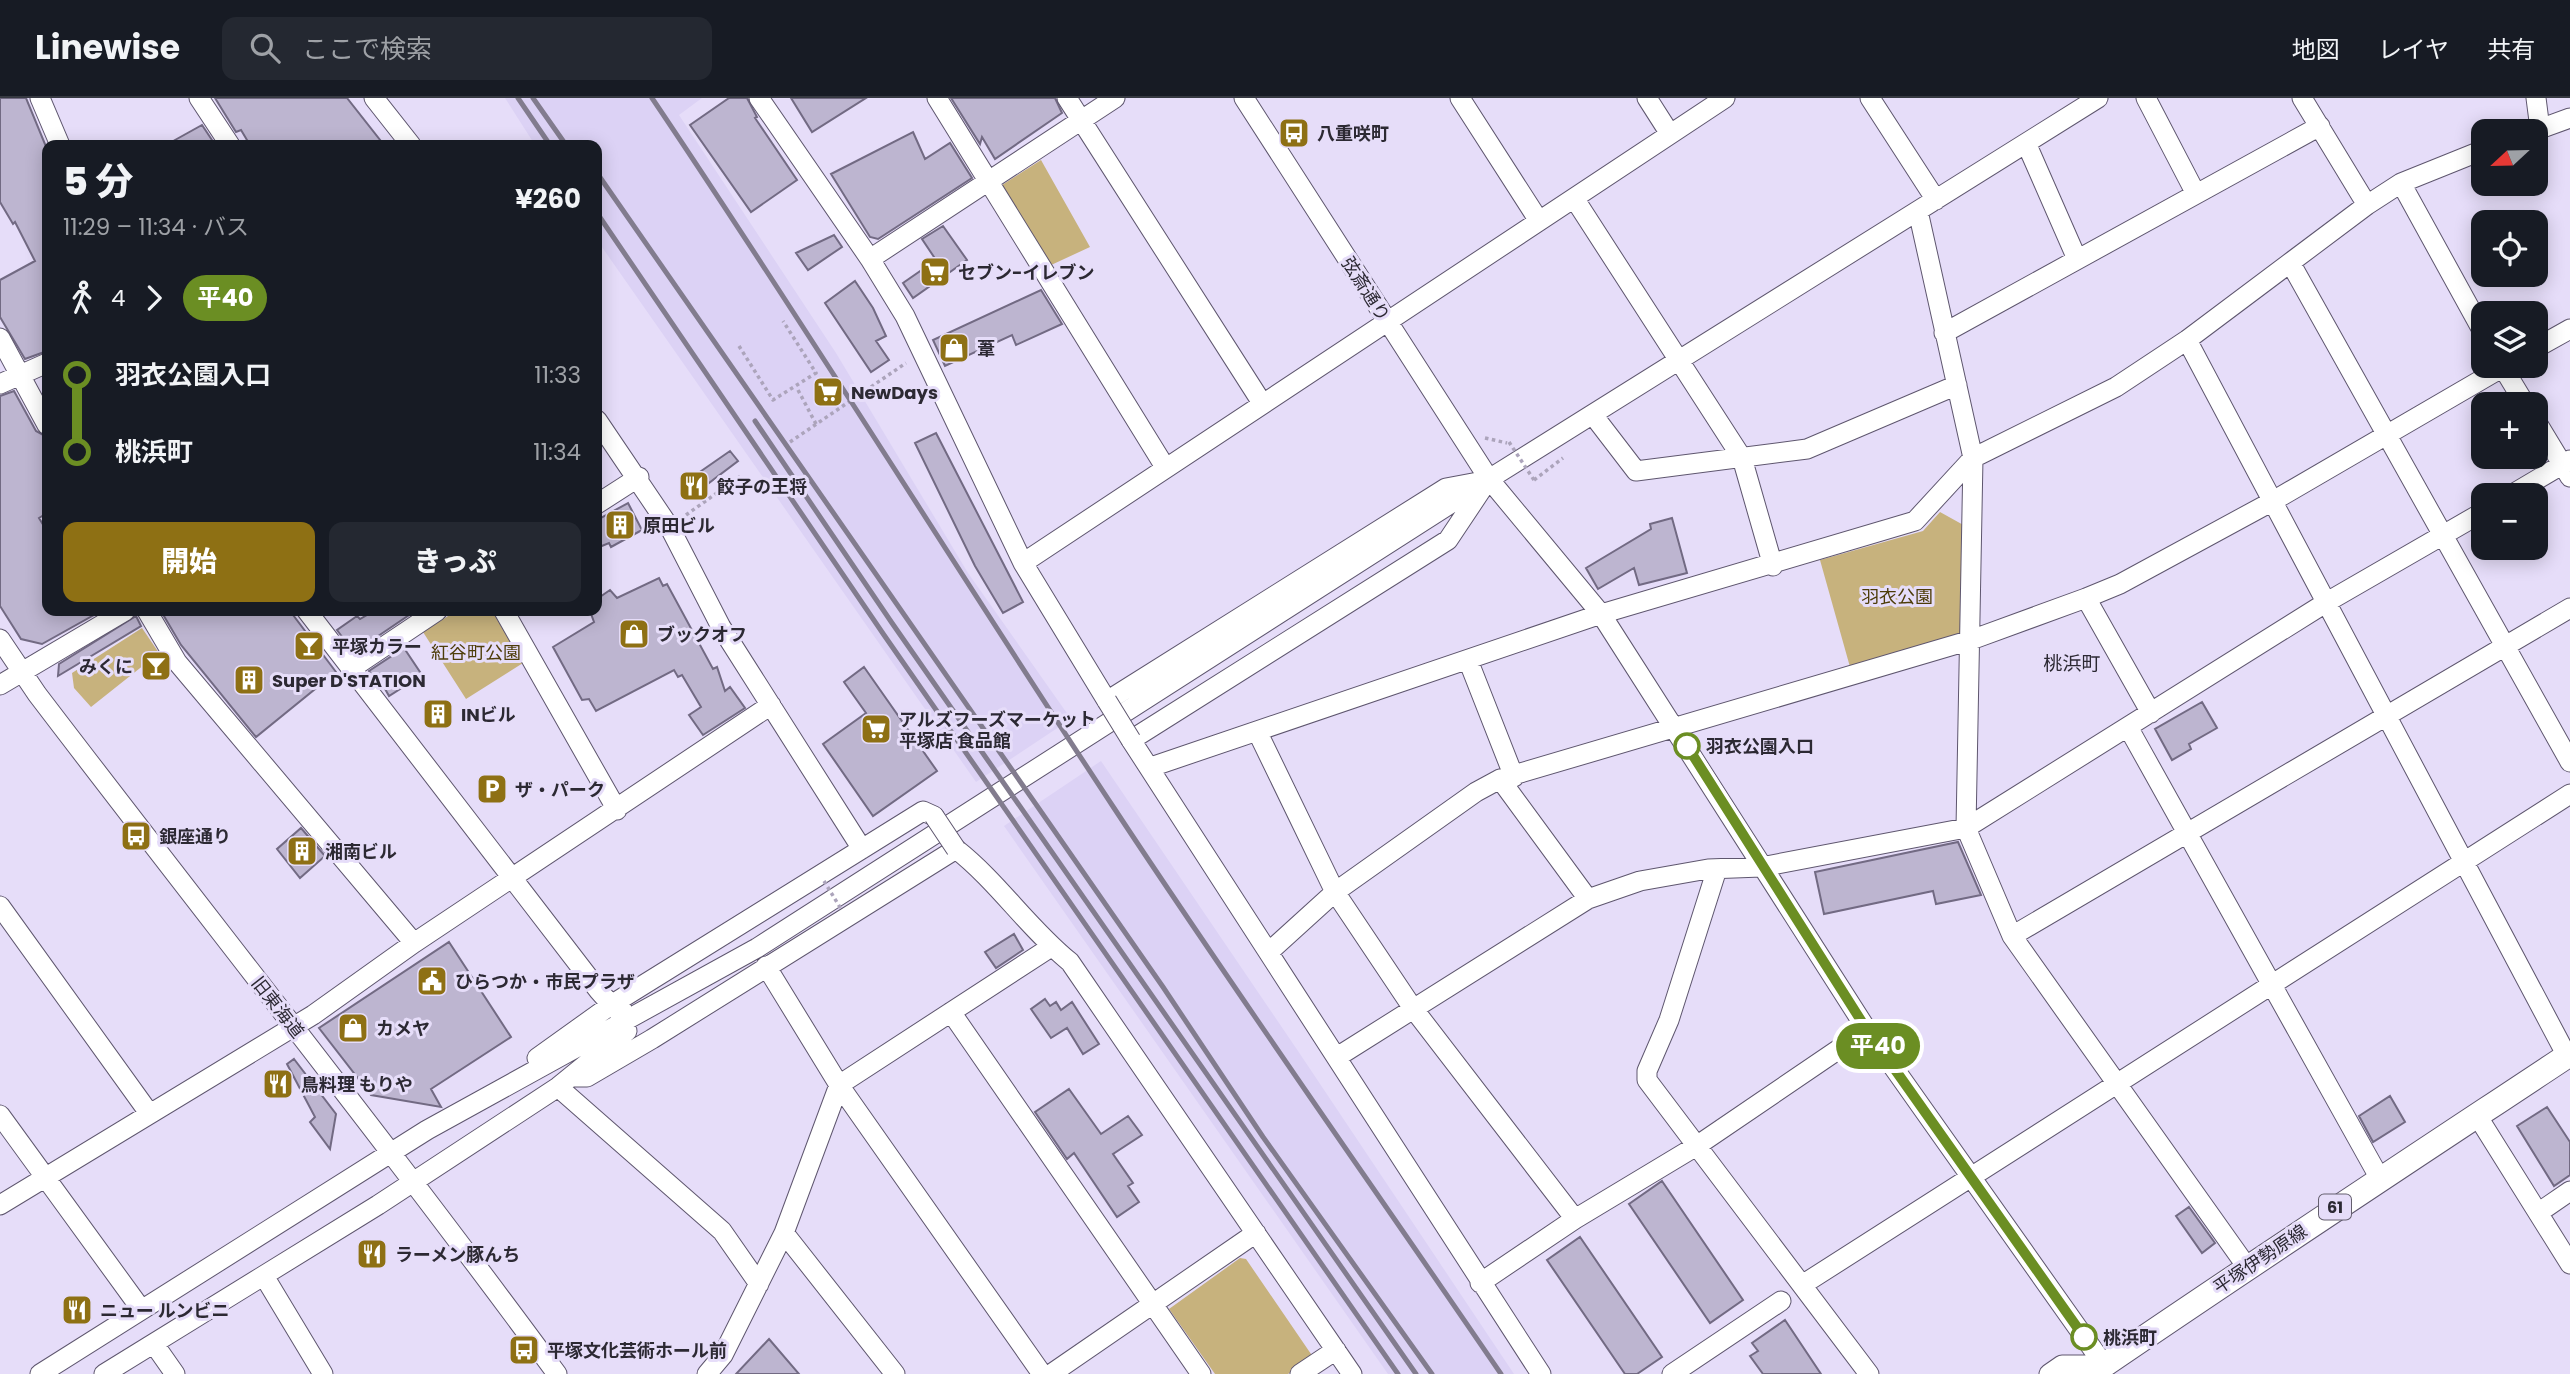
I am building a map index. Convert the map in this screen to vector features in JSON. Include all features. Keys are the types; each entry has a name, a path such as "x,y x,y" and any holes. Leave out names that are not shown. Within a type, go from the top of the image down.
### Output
{"main road":[{"name":"平塚伊勢原線","path":"2099,1371 2379,1177 2478,1117 2568,1055"}],"street":[{"path":"40,98 58,140"},
{"path":"199,98 227,140"},
{"path":"374,98 407,140"},
{"path":"759,98 870,259 905,316 1023,564 1131,740 1270,951 1480,1283 1541,1374"},
{"path":"937,98 1165,467"},
{"path":"1067,98 1262,403"},
{"path":"870,259 1115,98"},
{"name":"弦斎通り","path":"1244,98 1489,480 1601,614 1867,1030 2099,1371"},
{"path":"1460,98 1539,221"},
{"path":"1647,98 1671,134"},
{"path":"1023,564 1165,467 1725,98"},
{"path":"1870,98 1936,200"},
{"path":"467,1107 654,1007 768,941 1489,480 2098,98"},
{"path":"2146,98 2196,194"},
{"path":"2302,98 2367,205"},
{"path":"2536,98 2537,119"},
{"path":"2548,126 2570,118"},
{"path":"1944,332 2320,126"},
{"path":"2027,145 2077,259"},
{"path":"1151,767 1601,614 1773,566 1915,521 1973,458 2116,387 2187,340 2367,205 2401,183 2471,155"},
{"path":"2401,183 2471,310"},
{"path":"1574,198 1742,458 1773,566"},
{"path":"1918,211 1973,458 1966,828 2012,936 2247,1267"},
{"path":"2291,264 2570,762"},
{"path":"2548,341 2570,329"},
{"path":"0,338 42,415"},
{"path":"2187,340 2568,1055"},
{"path":"0,384 42,365"},
{"path":"1270,951 1335,892 1476,792 1507,778 1971,640 2086,598 2120,584 2273,501 2482,378"},
{"path":"1593,415 1636,471 1807,449 1957,385"},
{"path":"602,426 639,477 670,528 721,627 862,849"},
{"path":"2535,483 2567,467 2548,439"},
{"path":"602,502 639,477"},
{"path":"1107,701 1446,488 1489,480"},
{"path":"1131,740 1448,540 1489,480"},
{"path":"1337,1057 1412,1007 1588,899 1640,881 1717,869 1761,867 1966,828 2327,602 2471,519"},
{"path":"2086,598 2151,713"},
{"path":"2012,936 2570,608"},
{"path":"0,685 116,616"},
{"path":"150,616 177,662 414,943"},
{"path":"311,616 611,1006 618,1010 654,1007"},
{"path":"352,668 430,616"},
{"path":"507,616 617,810"},
{"name":"旧東海道","path":"0,639 21,671 292,1027 393,1153 558,1374"},
{"path":"1468,660 1507,778 1588,899"},
{"path":"0,1205 292,1027 771,705"},
{"path":"2128,727 2379,1177"},
{"path":"1257,731 1335,892 1412,1007 1575,1219"},
{"path":"1802,1285 2570,794"},
{"path":"40,1374 467,1107 611,1006 923,811 934,816 956,849 969,859 1051,947 1070,962 1352,1374"},
{"path":"565,1082 587,1077 598,1071 956,849"},
{"path":"1717,869 1669,1020 1647,1071 1647,1080 1869,1374"},
{"path":"0,906 149,1114"},
{"path":"707,1374 723,1356 784,1233 839,1085 1051,947"},
{"path":"766,966 839,1085 1042,1374"},
{"path":"104,1374 264,1276 565,1082 654,1007"},
{"path":"951,1012 1201,1374"},
{"path":"1480,1283 1575,1219 1698,1145 1867,1030"},
{"path":"565,1082 723,1231 759,1284"},
{"path":"0,1115 141,1309"},
{"path":"2478,1117 2570,1264"},
{"path":"2538,1213 2570,1191"},
{"path":"784,1233 895,1374"},
{"path":"1051,1374 1256,1233"},
{"path":"264,1276 323,1374"},
{"path":"1672,1374 1781,1301"},
{"path":"154,1343 175,1374"},
{"path":"1300,1374 1336,1350"},
{"path":"2049,1374 2062,1365 2099,1371"}],"path":[{"path":"739,346 774,400 816,373 783,321"},
{"path":"790,442 908,362"},
{"path":"798,390 816,424"},
{"path":"1488,440 1504,444 1509,442 1534,480 1563,458"},
{"path":"686,514 742,475"},
{"path":"824,881 841,909"}],"shaded area":[{"path":"505,98 702,98 679,115 836,353 968,573 1071,719 976,782 602,247 602,140 532,140"},
{"path":"1101,761 1514,1374 1388,1374 1004,826"}],"green space":[{"path":"1041,160 1090,247 1049,266 1002,185"},
{"name":"羽衣公園","path":"1940,512 1967,527 1965,634 1850,667 1820,560 1923,531"},
{"name":"紅谷町公園","path":"448,616 495,616 523,663 466,699 423,632"},
{"path":"142,628 159,653 91,707 74,688 72,673"},
{"path":"1240,1258 1246,1259 1311,1354 1311,1358 1288,1374 1215,1374 1169,1309"}],"building":[{"path":"0,98 26,98 43,140 42,353 25,359 0,317 0,280 35,261 15,222 13,224 0,202"},
{"path":"215,98 347,98 380,140 247,140 241,130 236,132"},
{"path":"729,98 747,98 757,117 755,118 797,180 751,212 690,125"},
{"path":"791,98 866,98 812,132"},
{"path":"951,98 1055,98 1062,113 995,159 982,137 980,144"},
{"path":"202,125 212,140 175,140"},
{"path":"913,132 925,159 950,143 972,178 878,239 870,237 831,174"},
{"name":"セブン-イレブン","path":"943,226 967,260 913,298 903,283 936,260 922,239"},
{"path":"834,235 842,247 808,270 796,253"},
{"path":"855,281 873,308 886,336 876,341 889,360 871,372 825,303"},
{"path":"1041,290 1062,324 1016,345 1012,335 945,366 933,340"},
{"path":"14,391 36,431 42,434 42,516 39,518 42,523 42,616 92,616 42,644 21,639 0,606 0,396"},
{"path":"936,433 1023,602 1003,613 975,566 915,443"},
{"path":"730,451 738,461 693,495 684,483"},
{"name":"原田ビル","path":"628,503 642,530 611,547 609,543 602,546 602,517"},
{"path":"1672,518 1687,573 1639,585 1634,568 1598,589 1586,568 1651,529 1650,524"},
{"name":"ブックオフ","path":"659,578 663,586 667,584 713,669 717,667 725,691 730,687 745,708 703,735 689,715 701,707 682,675 678,677 674,670 596,711 589,699 582,700 553,647 594,622 592,616 602,616 602,596 610,590 617,598"},
{"path":"136,616 141,626 58,676 59,664"},
{"name":"Super D'STATION","path":"164,616 294,616 336,672 256,737 181,645"},
{"path":"357,616 360,619 365,616 408,616 359,649 349,646 337,630"},
{"path":"404,648 422,675 389,696 379,678 376,680 369,671"},
{"name":"アルズフーズマーケット 平塚店 食品館","path":"864,667 937,771 873,816 823,744 866,713 844,682"},
{"path":"2202,702 2217,728 2189,744 2191,749 2172,760 2155,729"},
{"name":"湘南ビル","path":"301,828 325,856 300,878 277,849"},
{"path":"1958,842 1981,895 1936,904 1933,891 1824,914 1815,872"},
{"path":"1014,934 1023,950 996,968 985,952"},
{"name":"ひらつか・市民プラザ","path":"449,942 511,1037 431,1089 441,1107 371,1095 319,1028"},
{"path":"1045,999 1050,1006 1056,1002 1061,1010 1072,1002 1099,1044 1083,1054 1067,1028 1051,1038 1031,1009"},
{"path":"294,1059 336,1114 330,1149 310,1122 315,1117 287,1064"},
{"path":"1069,1089 1101,1134 1128,1116 1142,1135 1113,1154 1133,1183 1128,1186 1139,1202 1117,1217 1074,1153 1067,1159 1035,1112"},
{"path":"2390,1096 2405,1122 2373,1142 2359,1116"},
{"path":"2547,1107 2570,1142 2570,1175 2554,1186 2517,1126"},
{"path":"1662,1181 1743,1300 1710,1323 1629,1204"},
{"path":"2189,1207 2215,1243 2202,1253 2176,1216"},
{"path":"1580,1237 1662,1357 1637,1374 1625,1374 1547,1260"},
{"path":"1785,1320 1821,1374 1763,1374 1750,1356 1758,1351 1752,1343"},
{"path":"769,1339 799,1374 736,1374"}],"railway":[{"path":"518,98 547,140"},
{"path":"533,98 562,140"},
{"path":"652,98 1114,808 1501,1374"},
{"path":"602,180 1163,987 1263,1137 1432,1374"},
{"path":"602,220 884,635 1398,1374"},
{"path":"755,421 892,623 1416,1374"}],"bus line":[{"name":"平40","path":"1687,746 1761,867 1867,1030 1969,1178 2084,1337"}],"place":[{"name":"八重咲町","path":"1294,133"},
{"name":"セブン-イレブン","path":"935,272"},
{"name":"葦","path":"954,348"},
{"name":"NewDays","path":"828,392"},
{"name":"餃子の王将","path":"694,486"},
{"name":"原田ビル","path":"620,525"},
{"name":"ブックオフ","path":"634,634"},
{"name":"平塚カラー","path":"309,646"},
{"name":"みくに","path":"156,666"},
{"name":"Super D'STATION","path":"249,680"},
{"name":"INビル","path":"438,714"},
{"name":"アルズフーズマーケット 平塚店 食品館","path":"876,729"},
{"name":"羽衣公園入口","path":"1687,746"},
{"name":"ザ・パーク","path":"492,789"},
{"name":"銀座通り","path":"136,836"},
{"name":"湘南ビル","path":"302,851"},
{"name":"ひらつか・市民プラザ","path":"432,981"},
{"name":"カメヤ","path":"353,1028"},
{"name":"鳥料理 もりや","path":"278,1084"},
{"name":"ラーメン豚んち","path":"372,1254"},
{"name":"ニュー ルンビニ","path":"77,1310"},
{"name":"桃浜町","path":"2084,1337"},
{"name":"平塚文化芸術ホール前","path":"524,1350"}],"district":[{"name":"桃浜町","path":"2072,663"}]}
